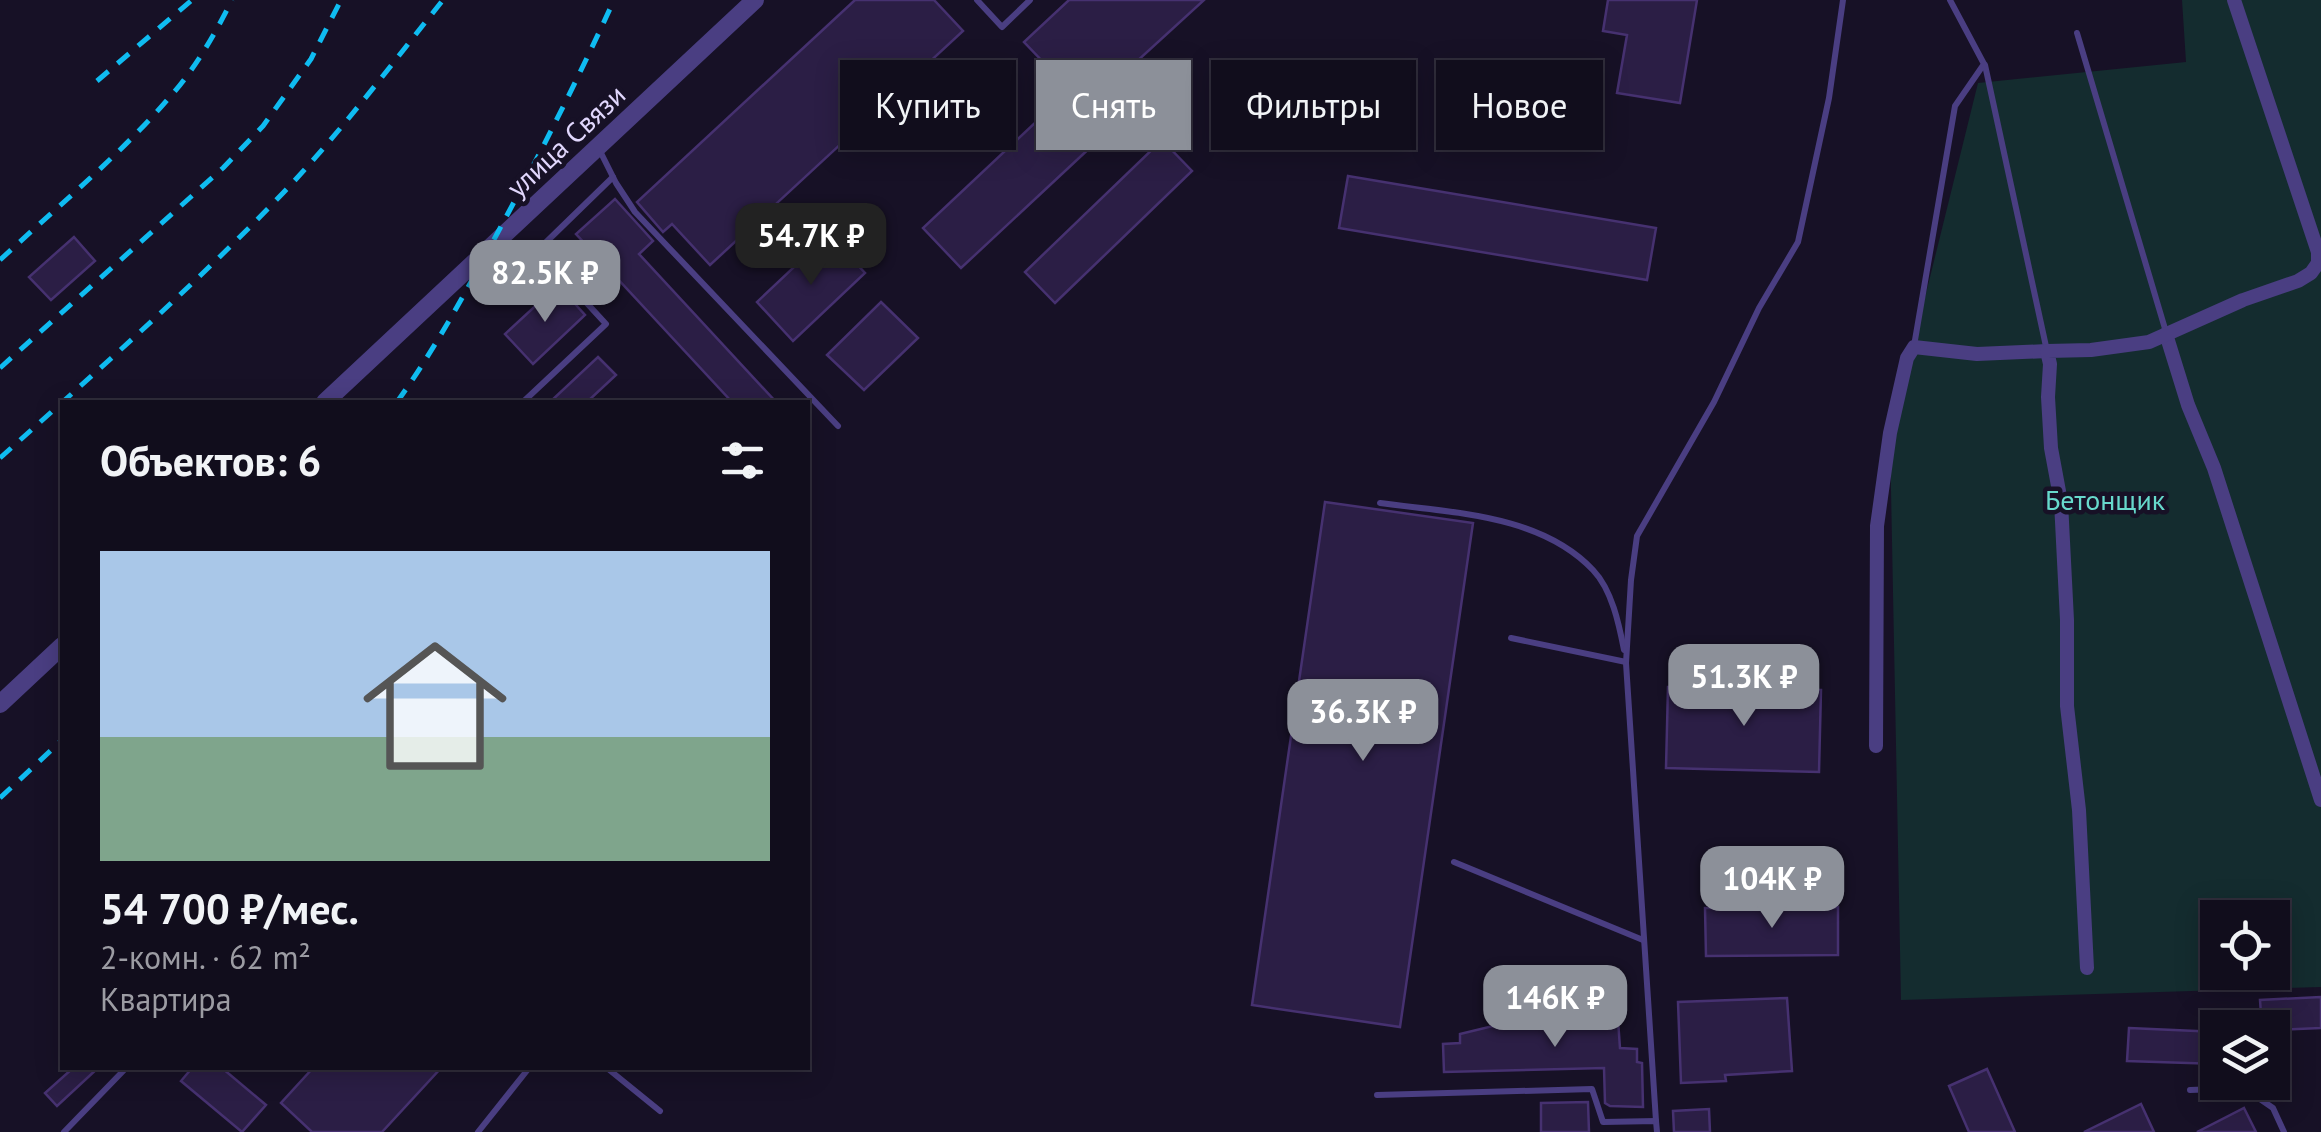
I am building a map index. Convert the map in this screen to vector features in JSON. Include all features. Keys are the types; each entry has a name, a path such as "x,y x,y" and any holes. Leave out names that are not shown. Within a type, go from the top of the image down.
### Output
{"street":[{"name":"улица Связи","path":"327,400 755,0"},
{"path":"1876,746 1877,526 1890,433 1907,358 1914,347 1977,354 2092,350 2149,342 2319,268 2318,252 2234,0"},
{"path":"2166,334 2188,405 2214,468 2321,800"},
{"path":"2046,351 2050,364 2051,448 2061,502 2067,706 2079,810 2088,968"},
{"path":"0,704 60,648"}],"lane":[{"path":"977,0 1002,26 1030,0"},
{"path":"1626,663 1638,536 1798,242 1829,98 1842,0"},
{"path":"1950,0 1984,64 2046,351"},
{"path":"2078,33 2166,334"},
{"path":"1914,347 1955,106 1984,64"},
{"path":"599,148 635,212 838,426"},
{"path":"525,400 606,324 538,250 613,177"},
{"path":"1380,504 1495,518 1559,542 1596,572 1617,613 1626,663 1657,1132"},
{"path":"1511,638 1626,663"},
{"path":"1454,862 1643,940"},
{"path":"64,1132 124,1070"},
{"path":"478,1132 527,1070"},
{"path":"609,1070 660,1111"},
{"path":"2190,1090 2244,1088 2273,1108 2284,1132"},
{"path":"1377,1095 1592,1089 1603,1122 1656,1120"}],"green space":[{"name":"Бетонщик","path":"2182,0 2321,0 2321,987 2290,988 2290,900 2200,900 2200,990 2224,990 1901,1000 1890,439 1978,83 2186,62"}],"building":[{"path":"855,0 934,0 963,31 932,60 840,60 840,145 710,265 672,224 663,232 637,202"},
{"path":"1069,0 1204,0 1138,60 1041,60 1024,42"},
{"path":"1608,0 1697,0 1680,103 1617,93 1627,35 1603,31"},
{"path":"1036,122 1036,150 1088,150 961,268 923,228 1006,150 1016,150 1016,141"},
{"path":"1152,150 1172,150 1192,171 1055,303 1025,272"},
{"path":"1348,176 1656,228 1647,280 1339,228"},
{"path":"615,199 653,241 639,254 774,400 730,400 576,234"},
{"path":"829,234 865,273 793,341 757,302"},
{"path":"74,237 95,261 51,300 29,277"},
{"path":"558,285 585,315 533,364 505,334"},
{"path":"881,302 918,338 864,390 827,355"},
{"path":"598,357 616,375 589,400 552,400"},
{"path":"1325,502 1473,523 1400,1027 1252,1005"},
{"path":"1668,687 1821,690 1819,772 1666,768"},
{"path":"1838,907 1838,955 1706,956 1705,908"},
{"path":"2321,997 2321,1028 2290,1029 2290,1010 2261,1010 2260,1000"},
{"path":"1787,998 1792,1071 1725,1075 1726,1081 1681,1083 1678,1002"},
{"path":"1617,1006 1620,1048 1637,1049 1637,1062 1642,1063 1643,1107 1605,1103 1604,1068 1444,1072 1443,1044 1460,1043 1460,1034 1571,1007"},
{"path":"2129,1028 2200,1031 2200,1063 2127,1061"},
{"path":"1987,1069 2015,1132 1969,1132 1949,1086"},
{"path":"71,1070 96,1070 57,1106 45,1093"},
{"path":"190,1070 224,1070 266,1105 242,1132 181,1081"},
{"path":"311,1070 439,1070 382,1132 312,1132 281,1103"},
{"path":"1588,1102 1589,1132 1541,1132 1541,1103"},
{"path":"2141,1104 2154,1132 2084,1132"},
{"path":"2244,1108 2256,1132 2197,1132"},
{"path":"1709,1109 1710,1132 1674,1132 1673,1111"}],"railway":[{"path":"97,81 192,0"},
{"path":"0,260 108,161 169,98 204,51 232,0"},
{"path":"0,368 223,168 263,126 311,59 341,0"},
{"path":"65,400 283,193 345,123 443,0"},
{"path":"398,400 486,254 614,0"},
{"path":"0,458 60,404"},
{"path":"0,798 60,742"}]}
